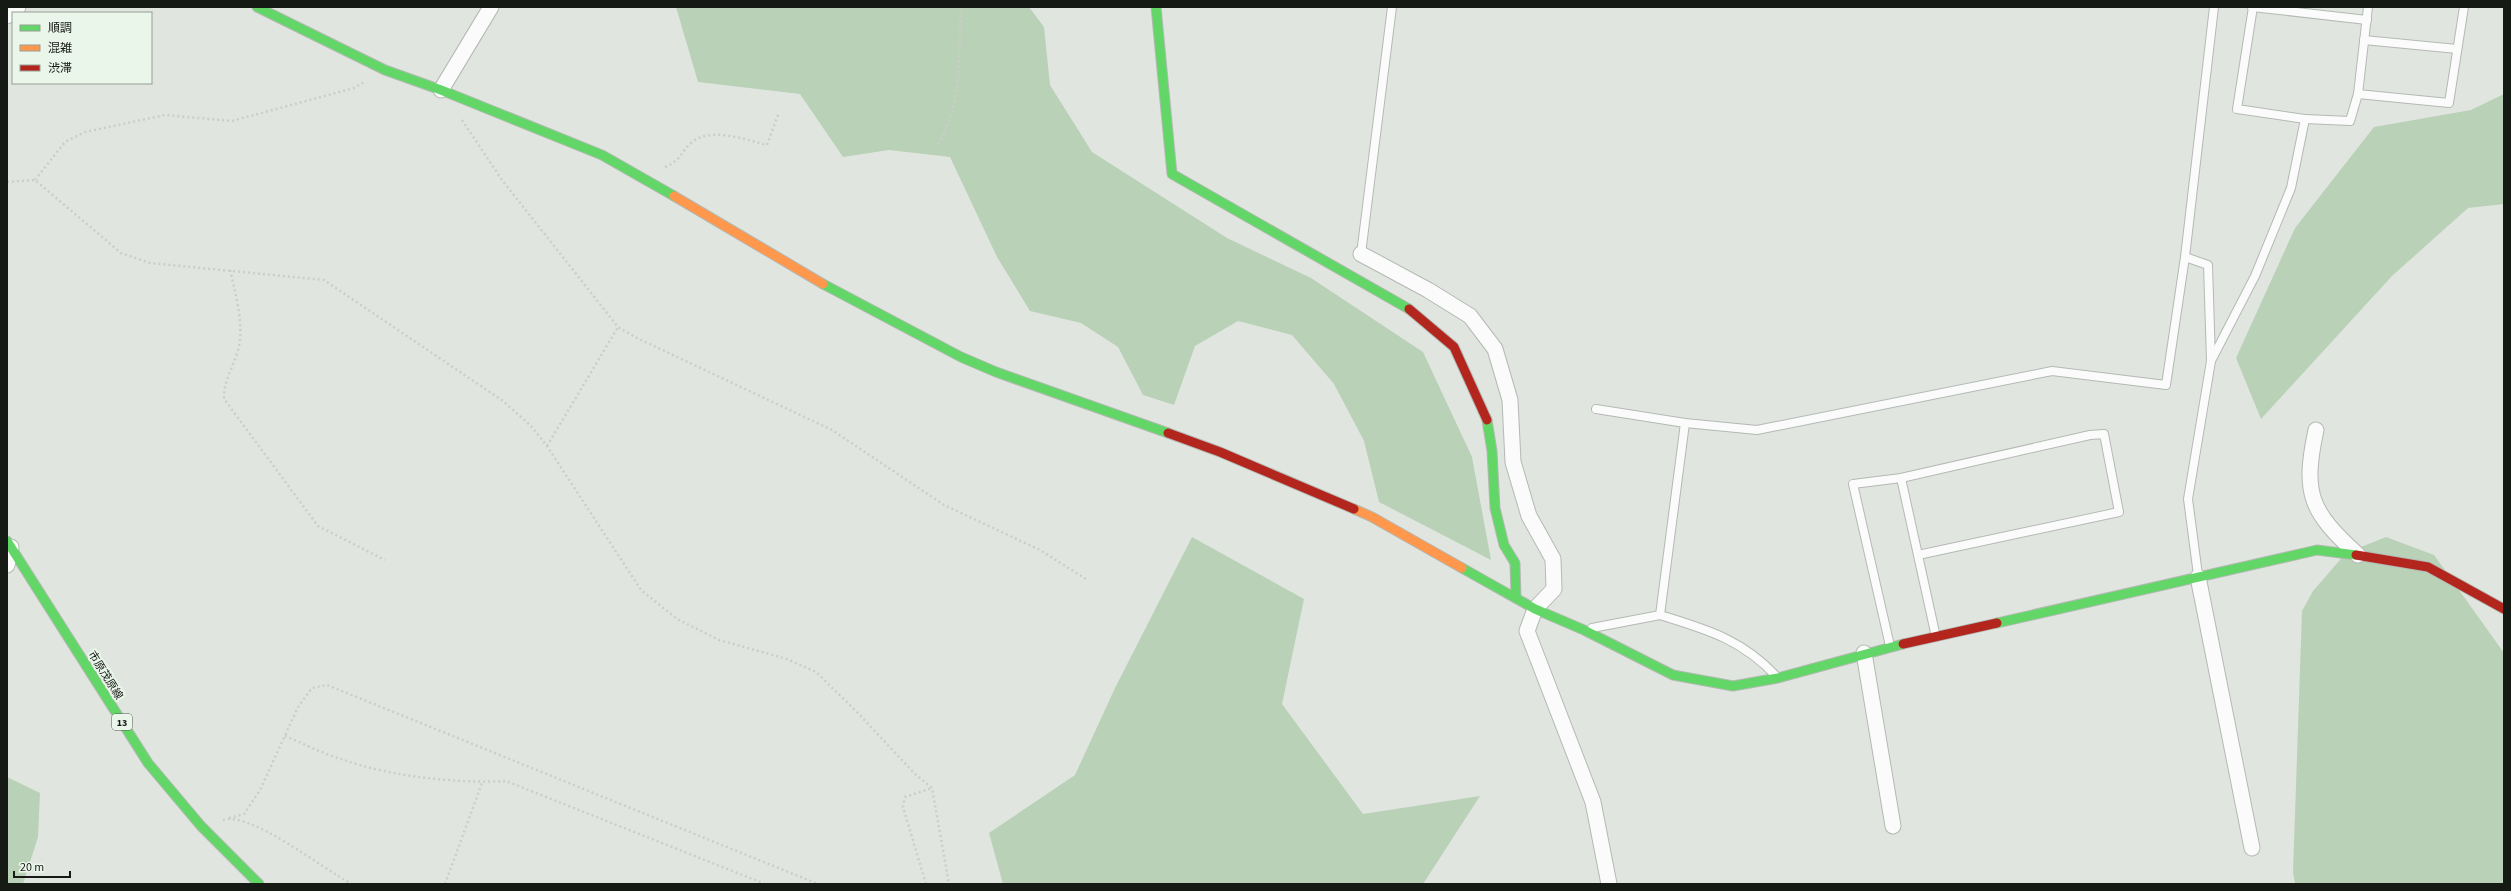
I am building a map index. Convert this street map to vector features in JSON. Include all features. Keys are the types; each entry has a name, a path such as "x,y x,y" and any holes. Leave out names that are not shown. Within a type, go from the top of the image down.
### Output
{"street":[{"path":"7,16 18,7"},
{"path":"258,7 280,15 385,70 441,90 602,155 754,242 838,294 961,357 996,372 1220,452 1372,517 1535,609 1584,630 1673,675 1733,686 1778,678 1864,653 2317,550 2358,555 2428,567 2504,609"},
{"path":"441,90 491,7"},
{"path":"1156,7 1172,174 1411,310 1454,347 1488,422 1492,452 1494,508 1504,545 1514,563 1516,598"},
{"path":"1361,254 1428,290 1470,316 1495,349 1510,400 1513,462 1529,516 1553,559 1554,589 1535,609 1527,631 1593,802 1609,884"},
{"path":"2316,430 2310,481 2313,498 2319,515 2332,531 2358,555"},
{"path":"7,565 9,544"},
{"name":"市原茂原線","path":"9,544 148,763 200,827 259,884"},
{"path":"2198,576 2252,848"},
{"path":"1864,653 1893,826"}],"lane":[{"path":"1361,254 1392,7"},
{"path":"1596,409 1684,423 1757,430 2052,371 2166,385 2185,257 2214,7"},
{"path":"2367,20 2252,7 2237,108 2305,119 2350,121 2358,94 2367,20 2368,7"},
{"path":"2358,94 2449,103 2464,7"},
{"path":"2364,40 2457,50"},
{"path":"2211,361 2255,276 2291,188 2305,119"},
{"path":"2185,257 2208,265 2211,361 2188,499 2198,576"},
{"path":"1660,615 1684,423"},
{"path":"1890,647 1853,484 1901,478 2090,435 2104,434 2120,512 1918,555"},
{"path":"1901,478 1936,637"},
{"path":"1584,630 1660,615 1732,640 1767,666 1778,678"}],"path":[{"path":"938,144 945,133 957,93 961,7"},
{"path":"35,180 65,142 85,132 165,115 232,121 354,88 385,70"},
{"path":"642,178 678,161 692,142 710,134 767,145 779,112"},
{"path":"459,115 502,180 618,327 637,338 832,430 944,505 1040,550 1086,579"},
{"path":"7,182 35,180 121,253 150,263 324,280 503,401 531,426 547,446 641,590 677,620 719,640 773,655 816,672 856,711 914,773 932,788 949,884"},
{"path":"230,270 238,299 240,346 223,390 224,400 318,526 385,560"},
{"path":"547,446 618,327"},
{"path":"200,827 244,814 260,790 298,707 312,688 327,685 818,884"},
{"path":"285,736 344,761 399,773 482,783 506,781 765,884"},
{"path":"445,884 482,783"},
{"path":"926,884 903,807 905,797 932,788"},
{"path":"229,818 254,824 352,884"}],"green space":[{"path":"676,7 1029,7 1044,27 1050,85 1092,152 1227,238 1311,278 1423,352 1472,457 1491,560 1379,502 1364,441 1334,384 1292,335 1238,321 1195,346 1174,405 1143,395 1118,347 1081,323 1030,311 997,257 950,157 889,150 843,157 800,94 698,82"},
{"path":"2504,94 2504,204 2468,208 2392,276 2261,419 2236,358 2295,228 2374,127 2471,110"},
{"path":"1192,537 1304,599 1282,704 1363,814 1480,796 1423,884 1003,884 989,833 1075,775 1115,688"},
{"path":"2386,537 2434,555 2504,653 2504,884 2295,884 2293,872 2302,611 2313,591 2346,553"},
{"path":"7,777 40,793 38,837 23,884 7,884"}],"traffic: fast":[{"path":"257,7 385,70 441,90 602,155 674,196"},
{"path":"1156,7 1172,174 1409,309"},
{"path":"823,284 961,357 996,372 1168,433"},
{"path":"1487,420 1492,451 1495,508 1504,545 1515,563 1516,598"},
{"path":"7,541 148,763 201,826 259,884"},
{"path":"1997,623 2317,550 2356,555"},
{"path":"1462,568 1535,609 1584,630 1673,675 1733,686 1778,678 1903,644"}],"traffic: slow":[{"path":"674,196 823,284"},
{"path":"1354,509 1372,517 1462,568"}],"traffic: jam":[{"path":"1409,309 1454,347 1487,420"},
{"path":"1168,433 1220,452 1354,509"},
{"path":"2356,555 2428,567 2504,609"},
{"path":"1903,644 1997,623"}]}
